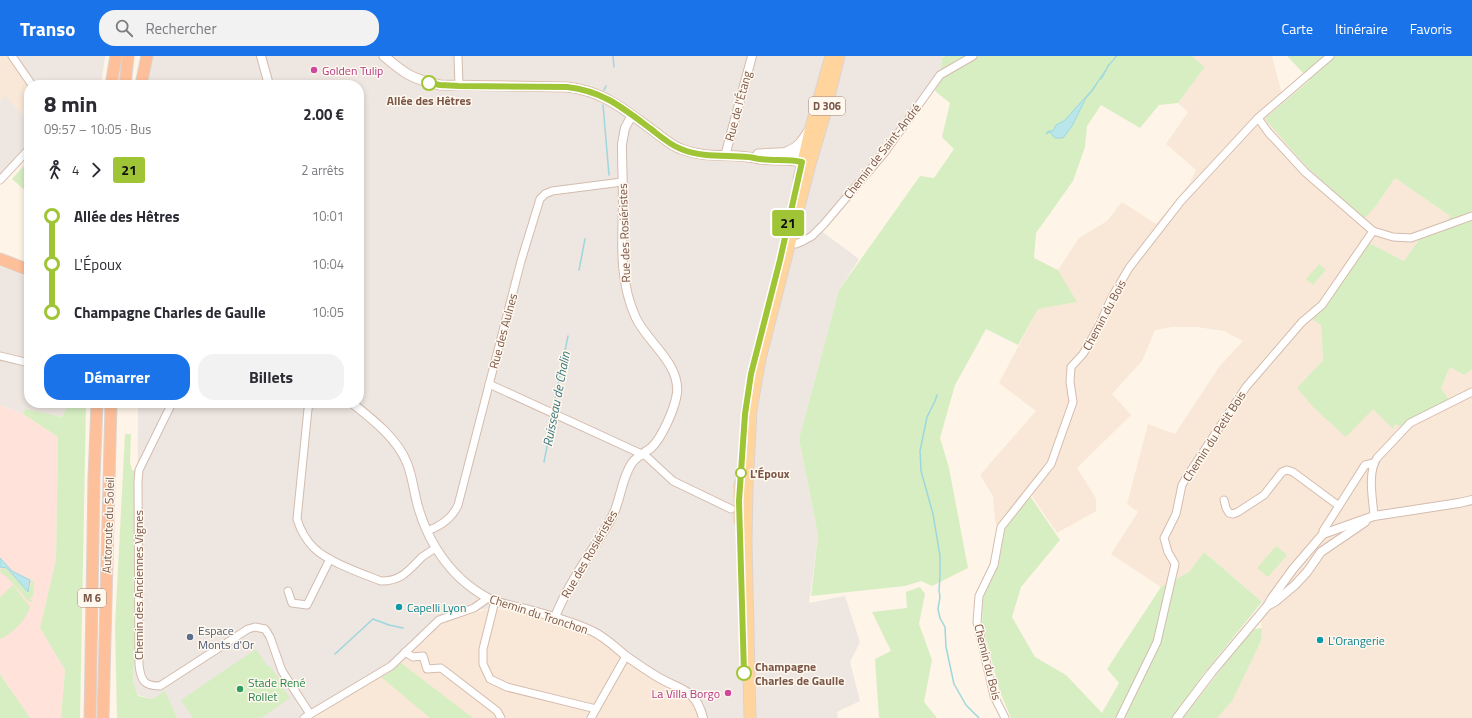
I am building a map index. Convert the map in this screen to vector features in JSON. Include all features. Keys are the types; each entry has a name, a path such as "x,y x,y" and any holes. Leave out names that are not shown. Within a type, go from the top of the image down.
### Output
{"highway":[{"path":"113,80 116,56"},
{"path":"126,80 128,56"},
{"path":"142,80 147,56"},
{"path":"0,259 24,268"},
{"path":"92,408 92,451 94,478"},
{"name":"Autoroute du Soleil","path":"90,718 94,478 97,408"},
{"name":"Autoroute du Soleil","path":"103,718 111,408"},
{"path":"110,458 116,408"}],"main road":[{"name":"D 306","path":"744,718 744,632 739,511 745,414 749,384 787,242 807,157 811,127 831,56"},
{"name":"D 306","path":"807,157 824,117 839,56"},
{"path":"387,57 399,70 416,79 440,85 567,87 593,92 608,99 670,143 681,149 703,155 793,160 807,157"},
{"path":"780,153 792,150 798,145 811,127"},
{"path":"748,157 760,154 798,152 807,157"},
{"name":"D 306","path":"739,511 750,718"}],"street":[{"path":"261,56 268,80"},
{"path":"458,56 459,86"},
{"name":"Rue de l'Étang","path":"724,156 752,56"},
{"name":"Chemin de Saint-André","path":"787,242 796,244 803,241 812,236 824,224 885,152 940,75 973,56"},
{"name":"Chemin du Bois","path":"1005,718 994,696 977,622 980,596 994,565 1001,527 1050,464 1073,402 1070,382 1071,367 1083,354 1099,326 1112,297 1129,268 1191,189 1258,118 1330,56"},
{"path":"14,58 29,80"},
{"name":"Rue des Rosiéristes","path":"555,617 564,598 614,511 628,470 641,454 652,447 664,428 672,409 676,393 674,377 670,366 637,320 628,298 622,256 623,136 625,128 632,115"},
{"path":"1258,118 1268,132 1305,172 1373,231 1393,237 1411,238 1472,216"},
{"path":"0,180 24,154"},
{"name":"Rue des Aulnes","path":"427,531 443,524 449,519 455,512 458,505 489,384 540,199 545,194 552,191 622,182"},
{"name":"Chemin du Petit Bois","path":"1120,718 1157,642 1175,564 1168,552 1164,538 1176,514 1179,496 1184,481 1246,387 1302,322 1322,305 1373,231"},
{"path":"0,356 24,362"},
{"path":"489,384 646,456 673,480 739,511"},
{"path":"1374,516 1372,475 1374,463 1377,458 1410,423 1472,392"},
{"name":"Chemin des Anciennes Vignes","path":"170,408 139,470 140,674 145,683 152,686 160,686 169,682 248,629 256,627 265,629 270,637 282,671 307,716"},
{"path":"309,408 297,519 301,531 314,548 330,559 377,579 389,581 402,576 426,554 436,548"},
{"name":"Chemin du Tronchon","path":"357,408 375,422 393,440 407,462 419,510 427,531 449,567 461,578 475,590 492,600 555,617 594,632 657,677 685,690 693,696 700,705 703,718"},
{"path":"1323,534 1322,532 1365,465 1374,463"},
{"path":"1224,500 1229,513 1233,514 1238,512 1264,495 1282,472 1287,470 1293,472 1339,506"},
{"path":"1177,718 1215,667 1268,605 1300,560 1323,534 1374,516 1472,500"},
{"path":"1268,605 1276,601 1295,585 1307,572 1320,552 1374,516"},
{"path":"288,591 292,603 307,605 330,559"},
{"path":"307,716 385,669 439,620 469,610 492,600"},
{"path":"492,600 483,649 483,664 490,679 507,687 596,709"},
{"path":"405,652 413,657 423,656 427,669 441,668 497,711 501,718"},
{"path":"591,718 626,656"}],"shaded area":[{"path":"0,56 12,56 26,80 24,80 24,115 23,116 5,97 0,101"},
{"path":"12,56 105,56 102,80 29,80"},
{"path":"151,56 943,56 940,75 817,228 859,259 839,290 799,439 818,535 809,603 845,596 860,642 850,662 860,701 837,712 838,718 701,718 693,696 593,630 507,605 441,617 385,668 304,718 177,718 165,692 153,699 138,695 133,681 137,610 138,408 364,408 364,80 147,80"},
{"path":"1192,56 1272,56 1284,102 1266,120 1378,203 1395,178 1450,216 1443,228 1421,237 1404,261 1369,243 1325,305 1312,318 1321,325 1323,360 1297,388 1373,409 1395,424 1409,420 1450,401 1441,388 1450,367 1464,375 1472,369 1472,718 1214,718 1261,642 1262,602 1204,552 1189,572 1161,587 1111,554 1138,512 1127,504 1148,424 1175,434 1219,367 1243,341 1224,331 1197,327 1172,327 1155,330 1142,361 1112,394 1131,415 1077,468 1096,498 1096,511 1057,533 1030,493 999,531 995,520 993,496 980,475 1036,411 999,383 1038,309 1076,302 1058,270 1079,238 1107,221 1122,202 1156,224 1189,184 1196,170 1166,144 1188,112 1178,103 1205,67"},
{"path":"5,96 23,116 24,115 24,155 0,182 0,101"},
{"path":"0,267 24,276 24,408 66,408 62,417 25,409 23,414 0,405"},
{"path":"0,405 23,414 58,437 56,559 40,628 65,670 61,718 30,718 0,674"},
{"path":"488,609 498,609 581,626 693,696 701,718 314,718 388,671 438,626 448,621"}],"green space":[{"path":"945,56 1192,56 1205,67 1178,103 1159,105 1140,128 1101,105 1087,126 1085,147 1073,181 1036,233 1034,258 1058,270 1077,302 1038,309 1018,345 986,329 955,385 940,438 949,468 968,568 932,586 921,581 905,586 811,596 818,535 799,439 839,290 920,176 934,178 954,149 942,137 950,103 935,91 940,75 942,58"},
{"path":"1287,56 1472,56 1472,369 1464,375 1450,367 1441,388 1450,401 1409,420 1401,427 1395,424 1393,429 1373,409 1346,437 1314,408 1297,388 1323,360 1321,325 1312,319 1325,305 1369,243 1404,261 1421,237 1443,228 1450,216 1395,178 1378,203 1364,219 1305,165 1265,119 1310,80"},
{"path":"24,166 24,190 12,179"},
{"path":"1319,264 1326,270 1313,285 1306,279"},
{"path":"66,408 86,408 80,718 61,718 65,670 40,628 56,559 58,437 23,414 25,409 62,417"},
{"path":"125,434 131,434 130,462 132,470 137,470 137,610 133,681 138,696 153,699 165,691 177,718 117,718 115,626"},
{"path":"1030,496 1060,540 1021,587 1012,617 1035,657 1066,675 1102,713 1119,683 1107,669 1161,587 1189,572 1204,552 1262,602 1205,672 1172,718 1011,718 1000,692 982,623 983,598 998,566 1005,529"},
{"path":"1276,546 1287,555 1268,577 1257,568"},
{"path":"1,568 7,569 28,592 31,584 30,581 34,581 33,596 29,599 33,600 32,602 28,601 7,577 0,572"},
{"path":"13,585 30,607 26,616 18,626 9,634 0,639 0,597"},
{"path":"920,587 925,594 919,624 932,660 924,702 937,718 879,718 875,659 891,651 872,612 907,608 906,592"},
{"path":"1262,628 1261,641 1232,701 1217,718 1183,718 1246,637 1255,629"},
{"name":"Stade René Rollet","path":"256,649 268,667 270,666 279,679 277,680 290,698 261,718 193,718 181,700"},
{"path":"401,663 473,718 430,718 381,677 389,673"},
{"path":"0,674 30,718 0,718"}],"water":[{"path":"1110,63 1102,78 1086,98 1072,126 1063,138 1055,138 1050,132 1046,134 1048,131 1053,131 1056,125 1064,121 1092,90"},
{"path":"0,558 12,571 30,580 28,592 7,568 0,567"}],"waterway":[{"path":"613,56 614,67"},
{"name":"Ruisseau de Chalin","path":"604,90 606,86"},
{"name":"Ruisseau de Chalin","path":"603,105 609,175"},
{"name":"Ruisseau de Chalin","path":"579,270 585,239"},
{"name":"Ruisseau de Chalin","path":"553,410 568,336"},
{"path":"937,395 927,417 920,451 921,471 933,514 940,556 940,597 938,609 940,618 945,627 946,647 954,684 966,705 979,718"},
{"name":"Ruisseau de Chalin","path":"544,462 553,416"},
{"name":"Ruisseau de Chalin","path":"335,654 373,619 403,628"}],"bus line":[{"name":"21","path":"429,83 459,86 567,87 582,89 608,99 670,143 681,149 703,155 793,160 802,162 780,260 751,374 745,414 739,501 744,673"}],"place":[{"name":"Golden Tulip","path":"314,70"},
{"name":"Allée des Hêtres","path":"429,83"},
{"name":"L'Époux","path":"741,473"},
{"name":"Capelli Lyon","path":"399,607"},
{"name":"Espace Monts d'Or","path":"190,637"},
{"name":"L'Orangerie","path":"1320,640"},
{"name":"Champagne Charles de Gaulle","path":"744,673"},
{"name":"Stade René Rollet","path":"240,689"},
{"name":"La Villa Borgo","path":"728,693"}]}
